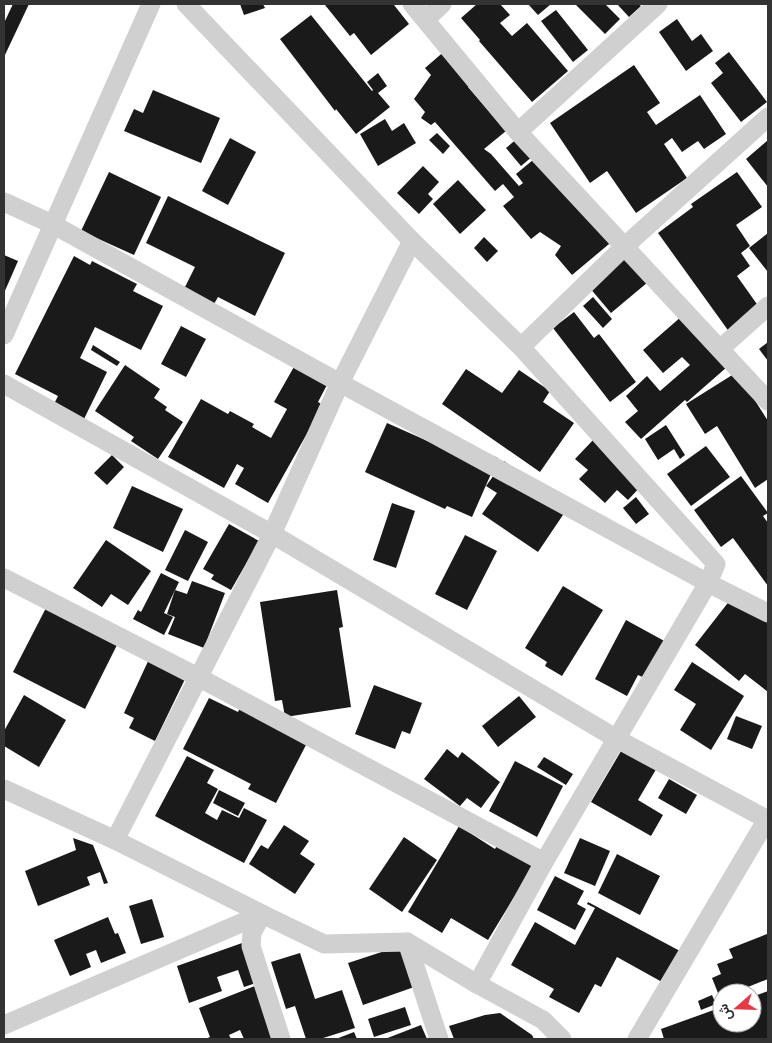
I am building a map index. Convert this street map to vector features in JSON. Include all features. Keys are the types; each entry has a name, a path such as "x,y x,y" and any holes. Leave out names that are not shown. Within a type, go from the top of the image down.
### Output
{"street":[{"path":"4,335 151,4"},
{"path":"186,4 412,241 521,346 716,564 708,583 544,862 477,984"},
{"path":"412,4 518,132 768,401"},
{"path":"426,19 442,4"},
{"path":"518,132 658,4"},
{"path":"521,346 625,246 768,117"},
{"path":"4,202 52,224 708,583 768,613"},
{"path":"115,840 272,534 340,383 412,241"},
{"path":"720,349 768,306"},
{"path":"4,384 272,534 617,739 768,820 637,1039"},
{"path":"4,578 198,676 544,862"},
{"path":"4,789 115,840 324,944 408,942 477,984 543,1020 562,1039"},
{"path":"4,1025 262,914"},
{"path":"262,914 252,933 251,946 281,1039"},
{"path":"408,942 439,1039"},
{"path":"543,1020 550,1039"}],"building":[{"path":"13,4 29,4 4,57 4,23"},
{"path":"240,4 263,4 265,8 244,15"},
{"path":"326,4 395,4 409,24 371,55 354,33 350,36"},
{"path":"477,4 500,4 510,15 500,23 512,36 527,23 568,71 532,102 461,18"},
{"path":"528,4 551,4 538,15"},
{"path":"575,4 605,4 620,19 605,34"},
{"path":"617,4 638,4 641,6 629,17"},
{"path":"556,10 588,50 573,62 541,21"},
{"path":"311,15 372,91 367,82 378,73 387,86 378,93 390,107 356,134 336,109 335,111 280,39"},
{"path":"677,19 692,41 701,34 713,51 686,71 659,32"},
{"path":"447,49 473,79 468,87 506,131 484,149 491,154 519,186 523,183 516,174 539,155 615,239 572,275 555,255 561,246 540,232 531,239 503,206 514,197 503,184 495,191 435,122 431,125 421,118 425,112 414,99 431,75 425,68"},
{"path":"729,52 767,102 741,122 711,83 723,73 715,63"},
{"path":"634,65 660,103 647,112 656,125 700,95 726,134 704,149 698,141 682,152 672,138 664,144 687,178 636,213 607,171 590,183 550,123"},
{"path":"153,90 220,118 201,163 124,131 134,109 143,113"},
{"path":"385,119 392,131 404,123 416,143 378,166 360,134"},
{"path":"437,133 450,146 443,154 429,140"},
{"path":"230,138 256,152 228,205 202,191"},
{"path":"518,138 533,156 521,166 506,148"},
{"path":"768,140 768,187 746,159"},
{"path":"423,166 439,182 428,194 433,199 419,214 397,193"},
{"path":"109,172 161,197 134,255 81,231"},
{"path":"737,172 762,207 736,225 750,246 741,253 750,266 737,276 759,307 730,333 658,233 693,207 691,204"},
{"path":"458,180 486,210 460,234 433,204"},
{"path":"168,196 285,253 255,316 218,297 214,304 184,289 195,267 146,243"},
{"path":"768,233 768,272 749,248"},
{"path":"484,237 498,251 487,262 474,248"},
{"path":"631,250 654,277 611,313 589,287"},
{"path":"4,255 18,261 4,293"},
{"path":"74,256 90,265 92,261 137,284 133,291 163,306 141,350 95,327 80,358 107,372 84,419 54,404 58,396 15,374"},
{"path":"593,297 612,319 603,328 583,306"},
{"path":"574,312 594,338 599,334 636,382 610,402 553,328"},
{"path":"682,316 727,367 687,402 685,400 641,439 625,422 638,411 626,396 647,376 660,391 690,365 682,357 663,373 643,350"},
{"path":"181,326 206,339 186,377 161,364"},
{"path":"768,342 768,361 759,349"},
{"path":"93,345 120,362 117,366 91,350"},
{"path":"125,365 160,389 154,398 167,407 165,410 183,422 158,459 131,441 134,437 95,411"},
{"path":"295,365 328,383 318,402 323,405 268,503 235,484 244,468 237,464 224,488 168,457 201,399 228,414 230,411 254,424 252,427 271,438 287,409 274,402"},
{"path":"466,369 502,393 519,370 550,391 543,402 574,423 540,472 442,404"},
{"path":"737,372 768,421 768,479 755,488 717,426 705,434 686,404"},
{"path":"387,423 432,443 476,448 498,458 472,517 447,506 445,509 365,472"},
{"path":"666,425 685,455 680,459 674,449 658,460 645,439"},
{"path":"593,440 642,485 628,500 617,490 605,503 579,479 588,470 575,459"},
{"path":"706,446 730,477 691,506 667,474"},
{"path":"112,455 124,467 107,485 94,473"},
{"path":"504,461 569,506 538,552 482,514 497,493 486,486"},
{"path":"741,476 768,513 763,516 768,523 768,586 733,538 721,547 694,510"},
{"path":"132,486 183,509 163,552 113,528"},
{"path":"636,497 649,514 636,524 623,508"},
{"path":"392,503 415,511 396,568 373,560"},
{"path":"229,524 259,541 231,590 211,579 214,575 203,569"},
{"path":"185,530 208,542 188,581 165,570"},
{"path":"465,535 497,551 467,610 435,594"},
{"path":"106,540 151,571 128,605 111,594 102,607 73,588"},
{"path":"161,573 179,582 164,613 173,617 164,635 133,619 138,610 141,612"},
{"path":"192,581 225,593 204,648 168,634 175,617 167,614 175,590 187,594"},
{"path":"563,586 603,610 562,676 545,666 547,662 525,648"},
{"path":"337,590 343,627 339,628 351,707 285,717 282,700 275,701 260,602"},
{"path":"734,595 768,622 768,692 745,674 739,681 695,645"},
{"path":"48,604 119,641 85,709 13,672"},
{"path":"626,620 668,643 649,680 638,675 627,696 595,679"},
{"path":"150,657 187,675 155,741 129,728 134,718 124,713"},
{"path":"692,662 744,696 711,750 680,730 696,704 674,690"},
{"path":"374,685 422,703 410,734 402,731 395,749 355,734"},
{"path":"24,695 66,720 39,767 4,746 4,731"},
{"path":"519,696 536,717 498,747 482,726"},
{"path":"209,698 238,712 240,708 307,743 276,803 248,789 251,784 183,749"},
{"path":"736,716 762,726 752,749 727,739"},
{"path":"624,746 658,766 638,800 663,815 651,836 591,802"},
{"path":"447,749 458,758 462,752 500,782 481,808 467,798 460,806 424,779"},
{"path":"187,756 214,770 207,783 218,789 205,813 217,820 222,810 239,818 244,808 267,820 244,863 155,816"},
{"path":"544,757 573,774 566,785 537,767"},
{"path":"515,761 563,786 537,837 489,811"},
{"path":"669,779 697,795 686,814 658,798"},
{"path":"219,790 245,803 238,816 213,803"},
{"path":"284,825 309,841 300,854 315,864 295,894 249,864 261,845 268,849"},
{"path":"459,826 495,849 499,842 534,864 488,940 451,918 442,933 408,912"},
{"path":"404,837 437,860 402,912 369,889"},
{"path":"73,838 93,845 108,883 104,884 100,872 87,877 90,885 38,906 25,871 76,850"},
{"path":"580,838 610,851 595,886 564,873"},
{"path":"617,854 660,876 640,915 598,893"},
{"path":"555,876 584,891 577,904 586,909 575,930 537,910"},
{"path":"152,899 164,937 141,944 129,906"},
{"path":"588,902 680,951 662,982 617,957 601,987 595,984 579,1013 549,997 554,989 511,965 535,922 575,945 595,908 587,904"},
{"path":"108,917 115,934 118,933 126,953 101,963 96,950 86,954 91,967 70,976 54,940"},
{"path":"767,934 768,979 758,983 714,983 712,978 721,974 717,964 733,958 729,949"},
{"path":"245,942 259,982 244,987 238,970 217,977 222,991 189,1003 177,966"},
{"path":"403,945 417,986 363,1005 348,963"},
{"path":"300,953 315,999 342,990 355,1028 320,1039 306,1039 295,1006 286,1009 271,962"},
{"path":"257,985 278,1039 244,1039 240,1030 229,1035 231,1039 205,1039 210,1037 199,1008"},
{"path":"768,991 768,1039 664,1039 661,1029 712,1011 712,1033 762,1033 762,993"},
{"path":"712,995 712,1006 701,1010 698,1001"},
{"path":"405,1007 411,1025 374,1037 368,1019"},
{"path":"500,1013 532,1035 534,1039 454,1039 449,1026 485,1015"},
{"path":"421,1025 427,1039 385,1039"},
{"path":"354,1032 357,1039 336,1039"}]}
